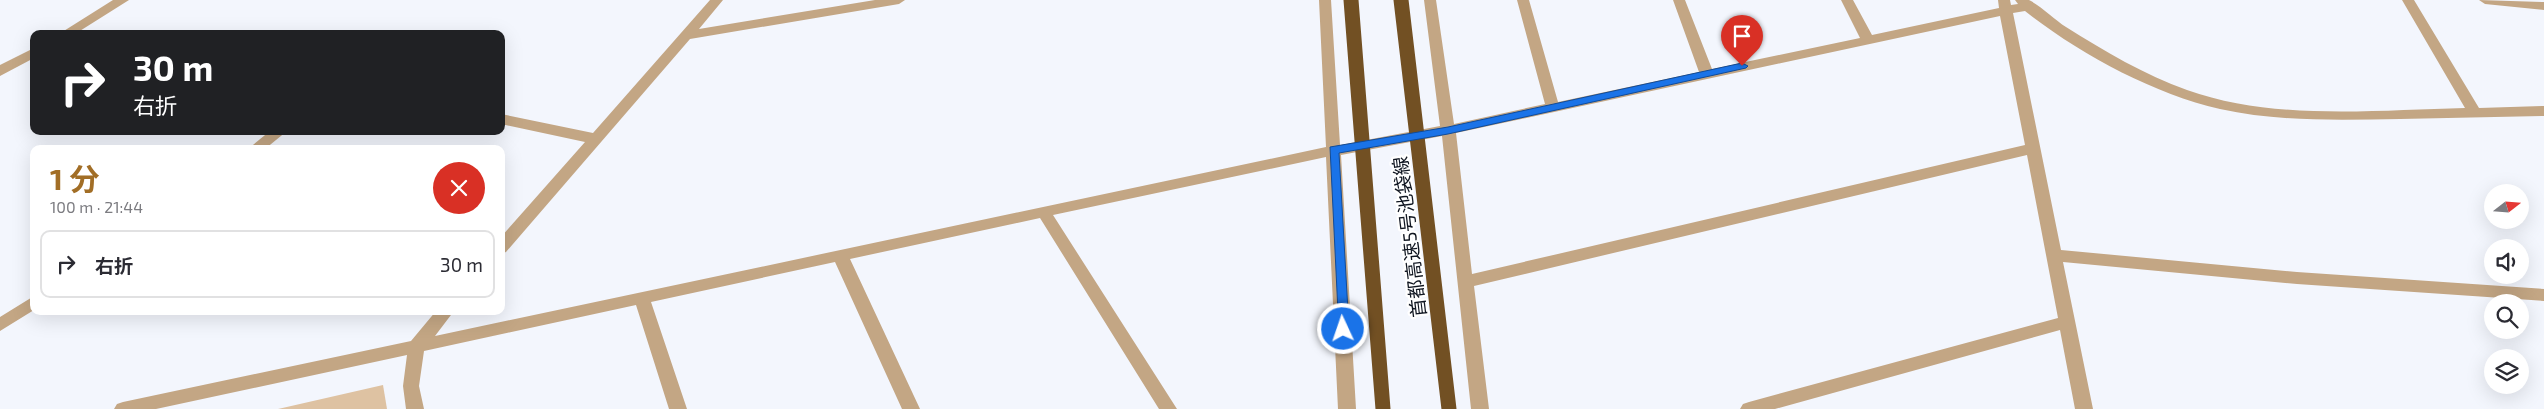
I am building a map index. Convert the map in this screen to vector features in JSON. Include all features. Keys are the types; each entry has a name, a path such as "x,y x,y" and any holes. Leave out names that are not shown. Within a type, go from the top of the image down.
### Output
{"highway":[{"name":"首都高速5号池袋線","path":"1351,0 1383,409"},
{"name":"首都高速5号池袋線","path":"1401,0 1449,409"}],"street":[{"path":"72,30 123,0"},
{"path":"505,243 717,0"},
{"path":"685,36 899,0"},
{"path":"1325,0 1347,409"},
{"path":"1430,0 1448,130 1480,409"},
{"path":"1523,0 1552,108"},
{"path":"1679,0 1707,74"},
{"path":"1847,0 1867,40"},
{"path":"2408,0 2475,113"},
{"path":"2485,0 2544,6"},
{"path":"123,409 1043,211 1333,150 1448,130 1552,108 1867,40 2005,5 2024,3 2038,15 2089,47 2136,73 2195,98 2240,108 2292,114 2339,116 2544,111"},
{"path":"2005,5 2084,409"},
{"path":"0,71 30,54"},
{"path":"505,120 595,139"},
{"path":"261,145 274,135"},
{"path":"1465,282 2033,148"},
{"path":"1043,211 1168,409"},
{"path":"2054,254 2297,278 2544,294"},
{"path":"840,255 911,409"},
{"path":"641,297 678,409"},
{"path":"0,325 30,305"},
{"path":"415,409 411,386 416,346 443,315"},
{"path":"1749,409 2066,322"}],"shaded area":[{"path":"383,385 387,409 278,409"}],"route":[{"path":"1343,329 1333,150 1448,130 1742,66"}]}
